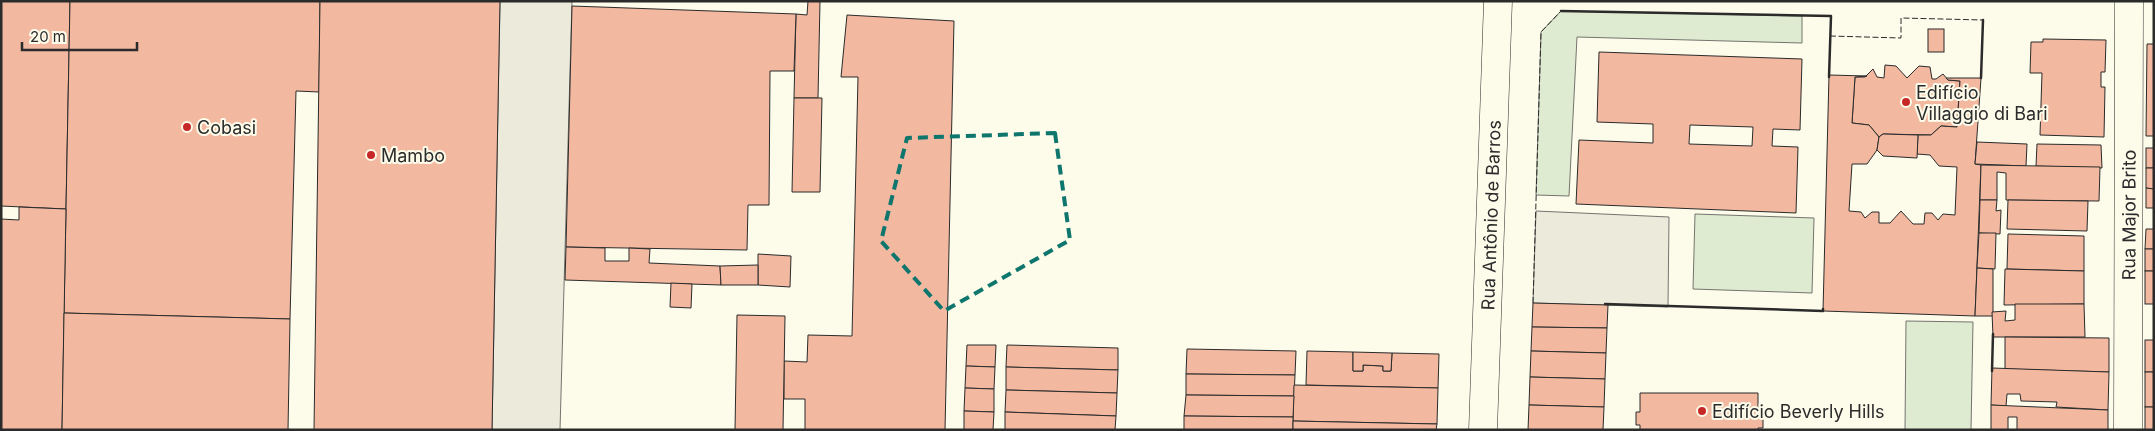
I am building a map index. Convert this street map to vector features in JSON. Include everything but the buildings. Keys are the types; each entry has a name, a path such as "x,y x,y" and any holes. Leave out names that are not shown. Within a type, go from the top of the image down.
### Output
{"main road":[{"name":"Rua Antônio de Barros","path":"1483,430 1498,1"},
{"name":"Rua Major Brito","path":"2128,430 2129,1"}],"highlighted area":[{"path":"1055,133 1070,240 944,311 881,241 907,138"}],"green space":[{"path":"1561,11 1802,16 1802,43 1577,37 1569,196 1536,195 1541,32"},
{"path":"1695,214 1814,218 1812,293 1693,289"},
{"path":"1906,321 1973,322 1971,430 1905,430"}],"shaded area":[{"path":"500,1 572,1 560,430 492,430"},
{"path":"1536,211 1669,217 1668,307 1533,303"}],"fence":[{"path":"1533,303 1541,32 1561,11"},
{"path":"1830,36 1901,38 1901,18 1983,20"}],"wall":[{"path":"1561,11 1831,16 1829,77"},
{"path":"1981,78 1983,20"},
{"path":"1605,304 1823,311 1823,309"},
{"path":"1992,371 1993,334"}],"place":[{"name":"Edifício Villaggio di Bari","path":"1906,102"},
{"name":"Cobasi","path":"187,127"},
{"name":"Mambo","path":"371,155"},
{"name":"Edifício Beverly Hills","path":"1702,411"}]}
